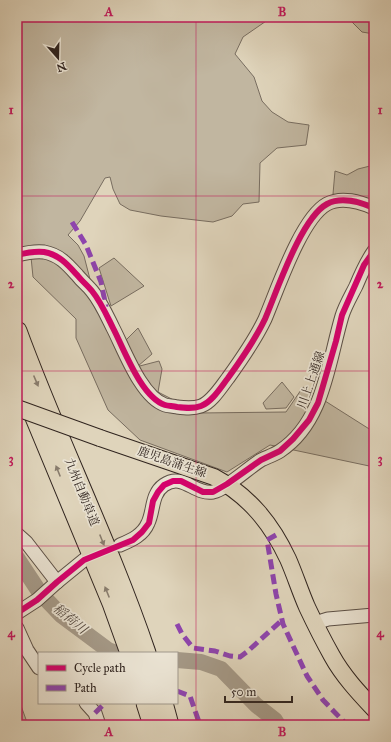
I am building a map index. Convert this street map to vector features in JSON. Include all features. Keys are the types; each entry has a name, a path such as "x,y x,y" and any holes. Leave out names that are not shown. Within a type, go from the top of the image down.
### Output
{"highway":[{"name":"九州自動車道","path":"17,331 130,630 130,652"},
{"name":"九州自動車道","path":"17,374 130,630 145,652"},
{"path":"146,704 153,725"},
{"path":"163,704 169,725"}],"main road":[{"name":"鹿児島蒲生線","path":"17,408 100,438 214,476 247,500 276,535 288,559 308,608 333,658 344,674 374,709"}],"street":[{"path":"21,254 44,252 64,261 92,292 114,330 134,372 156,399 164,404 184,408 202,406 209,401 222,386 254,340 296,246 306,226 317,211 328,203 343,199 360,202 374,208"},
{"name":"川上上通線","path":"120,545 133,540 149,523 153,502 158,492 164,485 173,481 181,481 203,492 213,492 257,463 280,451 293,440 310,420 318,403 342,315 364,265 374,251"},
{"path":"17,534 26,542 53,585"},
{"path":"17,613 37,600 84,560"},
{"path":"315,623 328,619 374,615"},
{"path":"17,628 27,650 38,666"},
{"path":"87,704 95,712 99,725"}],"shaded area":[{"path":"17,17 272,17 243,37 235,54 254,77 262,101 272,112 288,122 309,125 306,145 277,148 260,163 259,202 243,204 232,216 213,222 161,216 130,210 120,204 113,189 110,177 105,178 80,221 68,235 78,245 84,256 99,314 132,368 159,361 162,369 158,392 199,413 286,412 303,387 374,432 374,467 270,445 227,472 140,440 108,410 76,338 76,319 33,277 30,247 17,249"},
{"path":"347,17 374,17 374,34 362,32"},
{"path":"374,165 374,205 333,194 335,171 347,175 358,169"},
{"path":"114,258 144,286 111,306 99,268"},
{"path":"138,328 152,354 138,366 125,341"},
{"path":"282,382 294,397 286,408 266,409 263,403"},
{"path":"17,703 20,703 28,725 17,725"}],"waterway":[{"name":"稲荷川","path":"17,558 40,593 61,615 108,650 113,652"},
{"name":"稲荷川","path":"178,660 201,662 221,669 256,705 275,720 278,725"}],"marked path":[{"path":"72,222 86,245 101,282 106,307"},
{"path":"276,535 267,540 276,594 283,624 307,676 323,700 347,725"},
{"path":"177,624 182,634 193,648 240,657 282,620"},
{"path":"178,691 190,696 200,725"},
{"path":"95,713 104,704"}],"cycle path":[{"path":"17,255 30,252 44,252 55,255 63,261 90,289 98,300 134,371 148,393 165,405 195,408 205,404 216,394 252,342 265,319 299,239 317,212 327,204 339,200 357,202 374,208"},
{"path":"17,613 37,600 84,560 133,540 149,523 153,501 164,485 173,481 181,481 203,492 213,492 261,460 280,451 293,439 309,420 318,403 342,315 364,265 374,251"}]}
